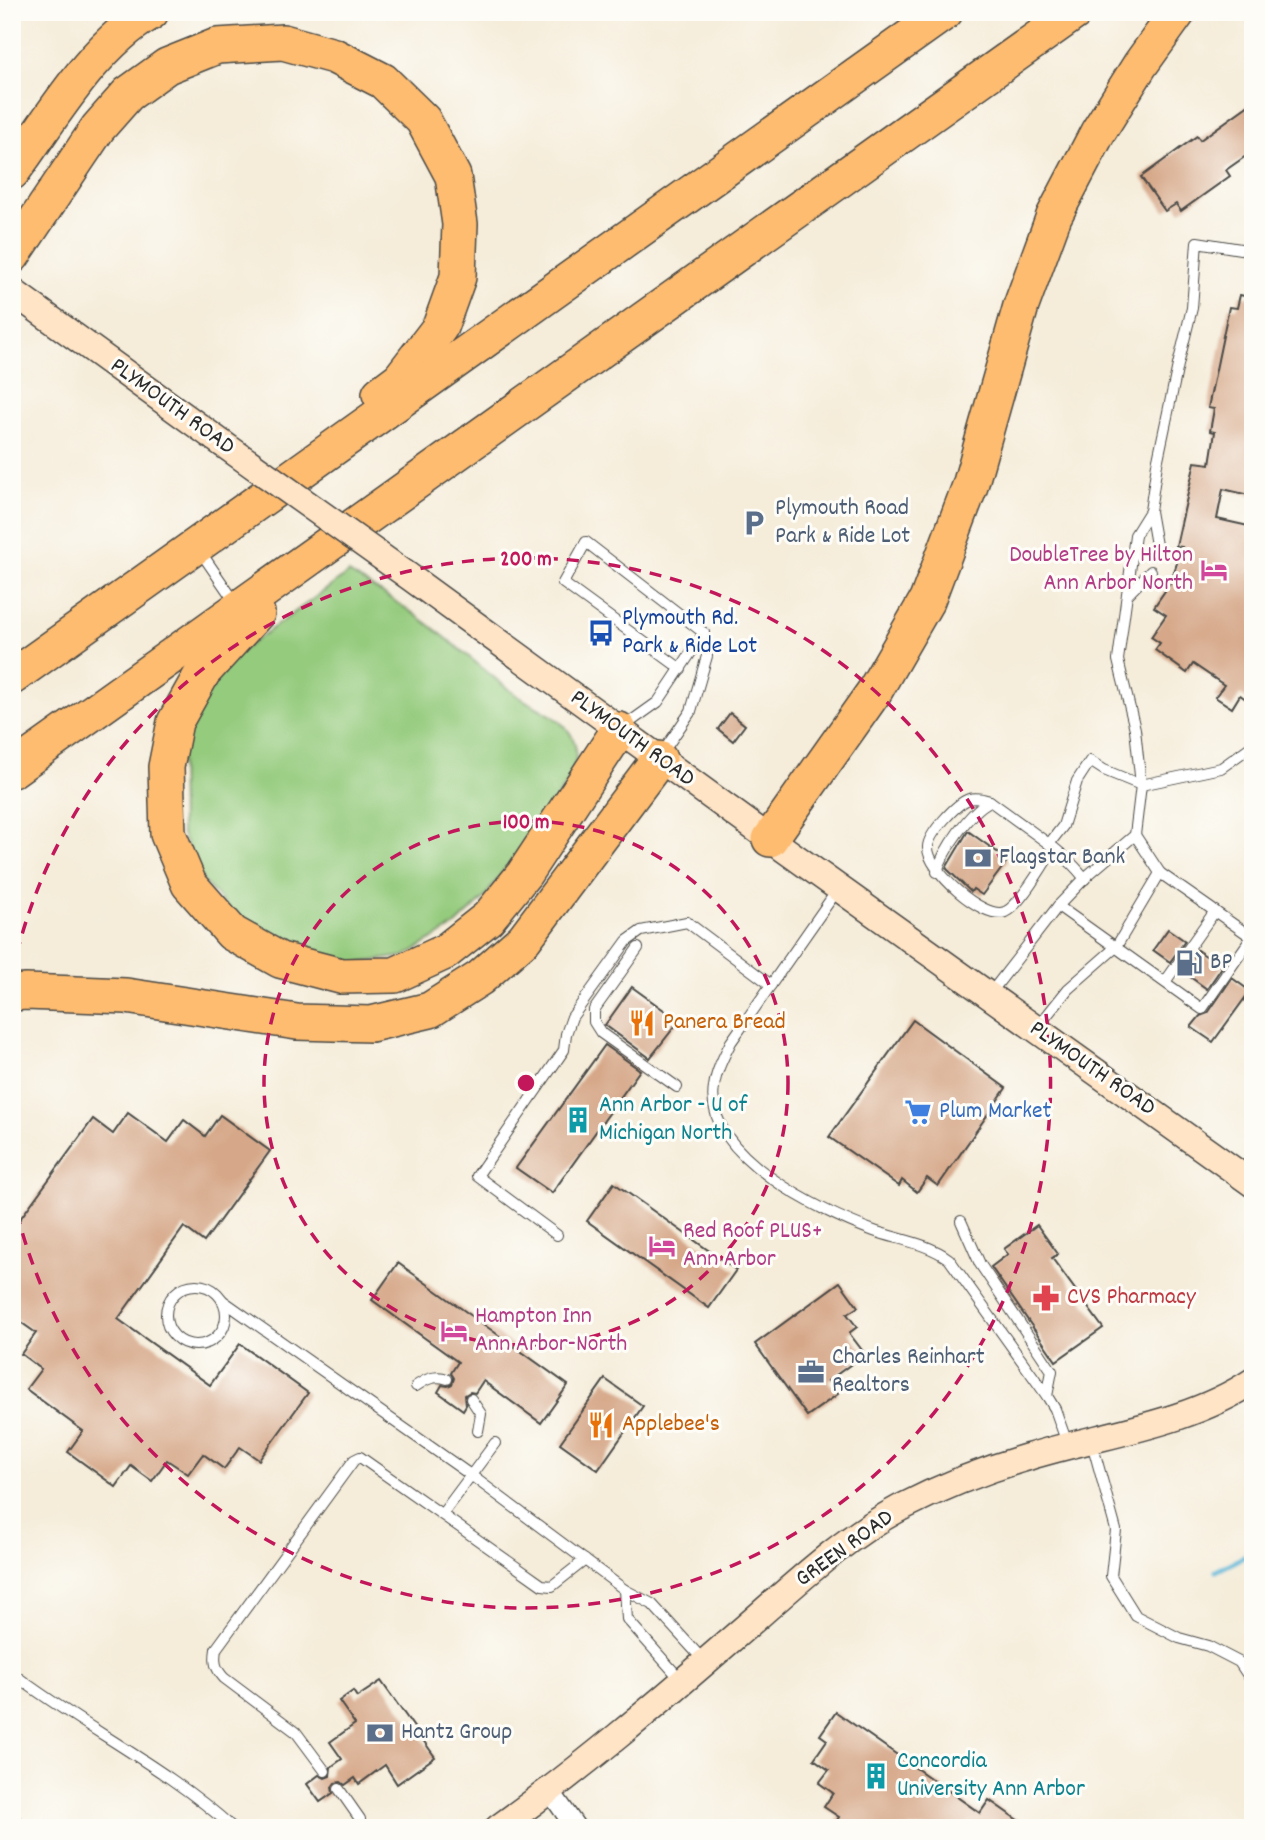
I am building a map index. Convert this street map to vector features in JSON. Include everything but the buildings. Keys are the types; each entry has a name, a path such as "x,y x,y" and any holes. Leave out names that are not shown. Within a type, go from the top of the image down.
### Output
{"highway":[{"path":"12,172 99,54 135,21 151,12"},
{"path":"12,677 945,12"},
{"path":"12,770 1075,12"},
{"path":"770,839 874,692 927,600 970,486 1021,306 1054,216 1098,132 1140,65 1178,12"},
{"path":"12,256 98,128 128,94 167,66 217,46 283,42 334,56 383,82 423,120 453,176 460,224 458,277 440,327 400,379 328,434 198,543"},
{"path":"290,572 238,636 203,672 175,722 166,767 168,834 189,884 232,933 281,960 341,976 395,975 445,952 488,918 524,874 620,730"},
{"path":"12,993 126,996 297,1022 371,1024 430,1010 480,978 524,939 659,759"}],"main road":[{"name":"PLYMOUTH ROAD","path":"12,291 1253,1184"},
{"name":"GREEN ROAD","path":"499,1828 550,1791 683,1682 851,1539 898,1509 988,1470 1189,1412 1253,1381"}],"street":[{"path":"550,1791 576,1828"}],"lane":[{"path":"1156,545 1150,511 1172,390 1192,308 1197,242 1253,251"},
{"path":"1058,906 1202,1009 1253,938 1160,873 1135,835 1141,785 1135,729 1118,660 1135,535 1150,511"},
{"path":"659,759 691,711 707,656 704,634 586,542 563,583 681,669"},
{"path":"198,543 240,608"},
{"path":"1126,596 1151,570"},
{"path":"620,730 658,702 704,634"},
{"path":"1086,878 1052,846 990,801 980,798 969,799 957,806 930,839 928,848 937,872 978,905 989,912 1001,913 1007,911 1020,898 1052,846 1063,826 1077,780 1090,761 1104,770 1141,785 1221,768 1253,745"},
{"path":"937,872 941,859 979,807 990,801"},
{"path":"989,995 1058,906 1135,835"},
{"path":"1036,1029 1068,989 1116,947 1160,873"},
{"path":"839,888 731,1042 720,1063 713,1088 716,1110 726,1136 775,1180 819,1207 874,1231 925,1246 949,1259 1101,1470 1116,1530 1111,1576 1136,1616 1179,1638 1208,1646 1238,1662 1253,1683"},
{"path":"1165,982 1215,911"},
{"path":"556,1235 477,1176 565,1050 566,1034 572,1017 627,941 641,931 687,922 771,985"},
{"path":"638,948 594,1010 594,1022 604,1036 677,1087"},
{"path":"961,1221 979,1264 1052,1371 1047,1396"},
{"path":"222,1300 226,1309 226,1320 217,1338 200,1345 181,1341 173,1335 166,1318 170,1299 186,1287 206,1287 472,1476 625,1590 652,1604 705,1662"},
{"path":"416,1387 432,1377 447,1379"},
{"path":"471,1399 481,1414 478,1431"},
{"path":"442,1514 495,1443"},
{"path":"325,1772 296,1732 224,1678 216,1669 216,1649 354,1460 360,1457 542,1585 552,1586 584,1560"},
{"path":"625,1590 627,1619 683,1682"},
{"path":"12,1672 38,1692 190,1790 233,1828"},
{"path":"339,1790 360,1819 360,1828"},
{"path":"12,1815 21,1828"}],"green space":[{"path":"349,573 417,616 518,696 559,721 570,733 576,752 567,783 483,899 456,925 405,956 358,963 301,959 244,926 203,881 181,832 180,736 216,669"}],"waterway":[{"path":"1216,1571 1253,1552"}],"place":[{"name":"Plymouth Road Park & Ride Lot","path":"754,523"},
{"name":"DoubleTree by Hilton Ann Arbor North","path":"1214,570"},
{"name":"Plymouth Rd. Park & Ride Lot","path":"601,633"},
{"name":"Flagstar Bank","path":"978,858"},
{"name":"BP","path":"1189,963"},
{"name":"Panera Bread","path":"642,1023"},
{"name":"Plum Market","path":"918,1112"},
{"name":"Ann Arbor - U of Michigan North","path":"578,1120"},
{"name":"Red Roof PLUS+ Ann Arbor","path":"662,1246"},
{"name":"CVS Pharmacy","path":"1046,1298"},
{"name":"Hampton Inn Ann Arbor-North","path":"454,1331"},
{"name":"Charles Reinhart Realtors","path":"811,1372"},
{"name":"Applebee's","path":"601,1425"},
{"name":"Hantz Group","path":"380,1733"},
{"name":"Concordia University Ann Arbor","path":"876,1776"}]}
